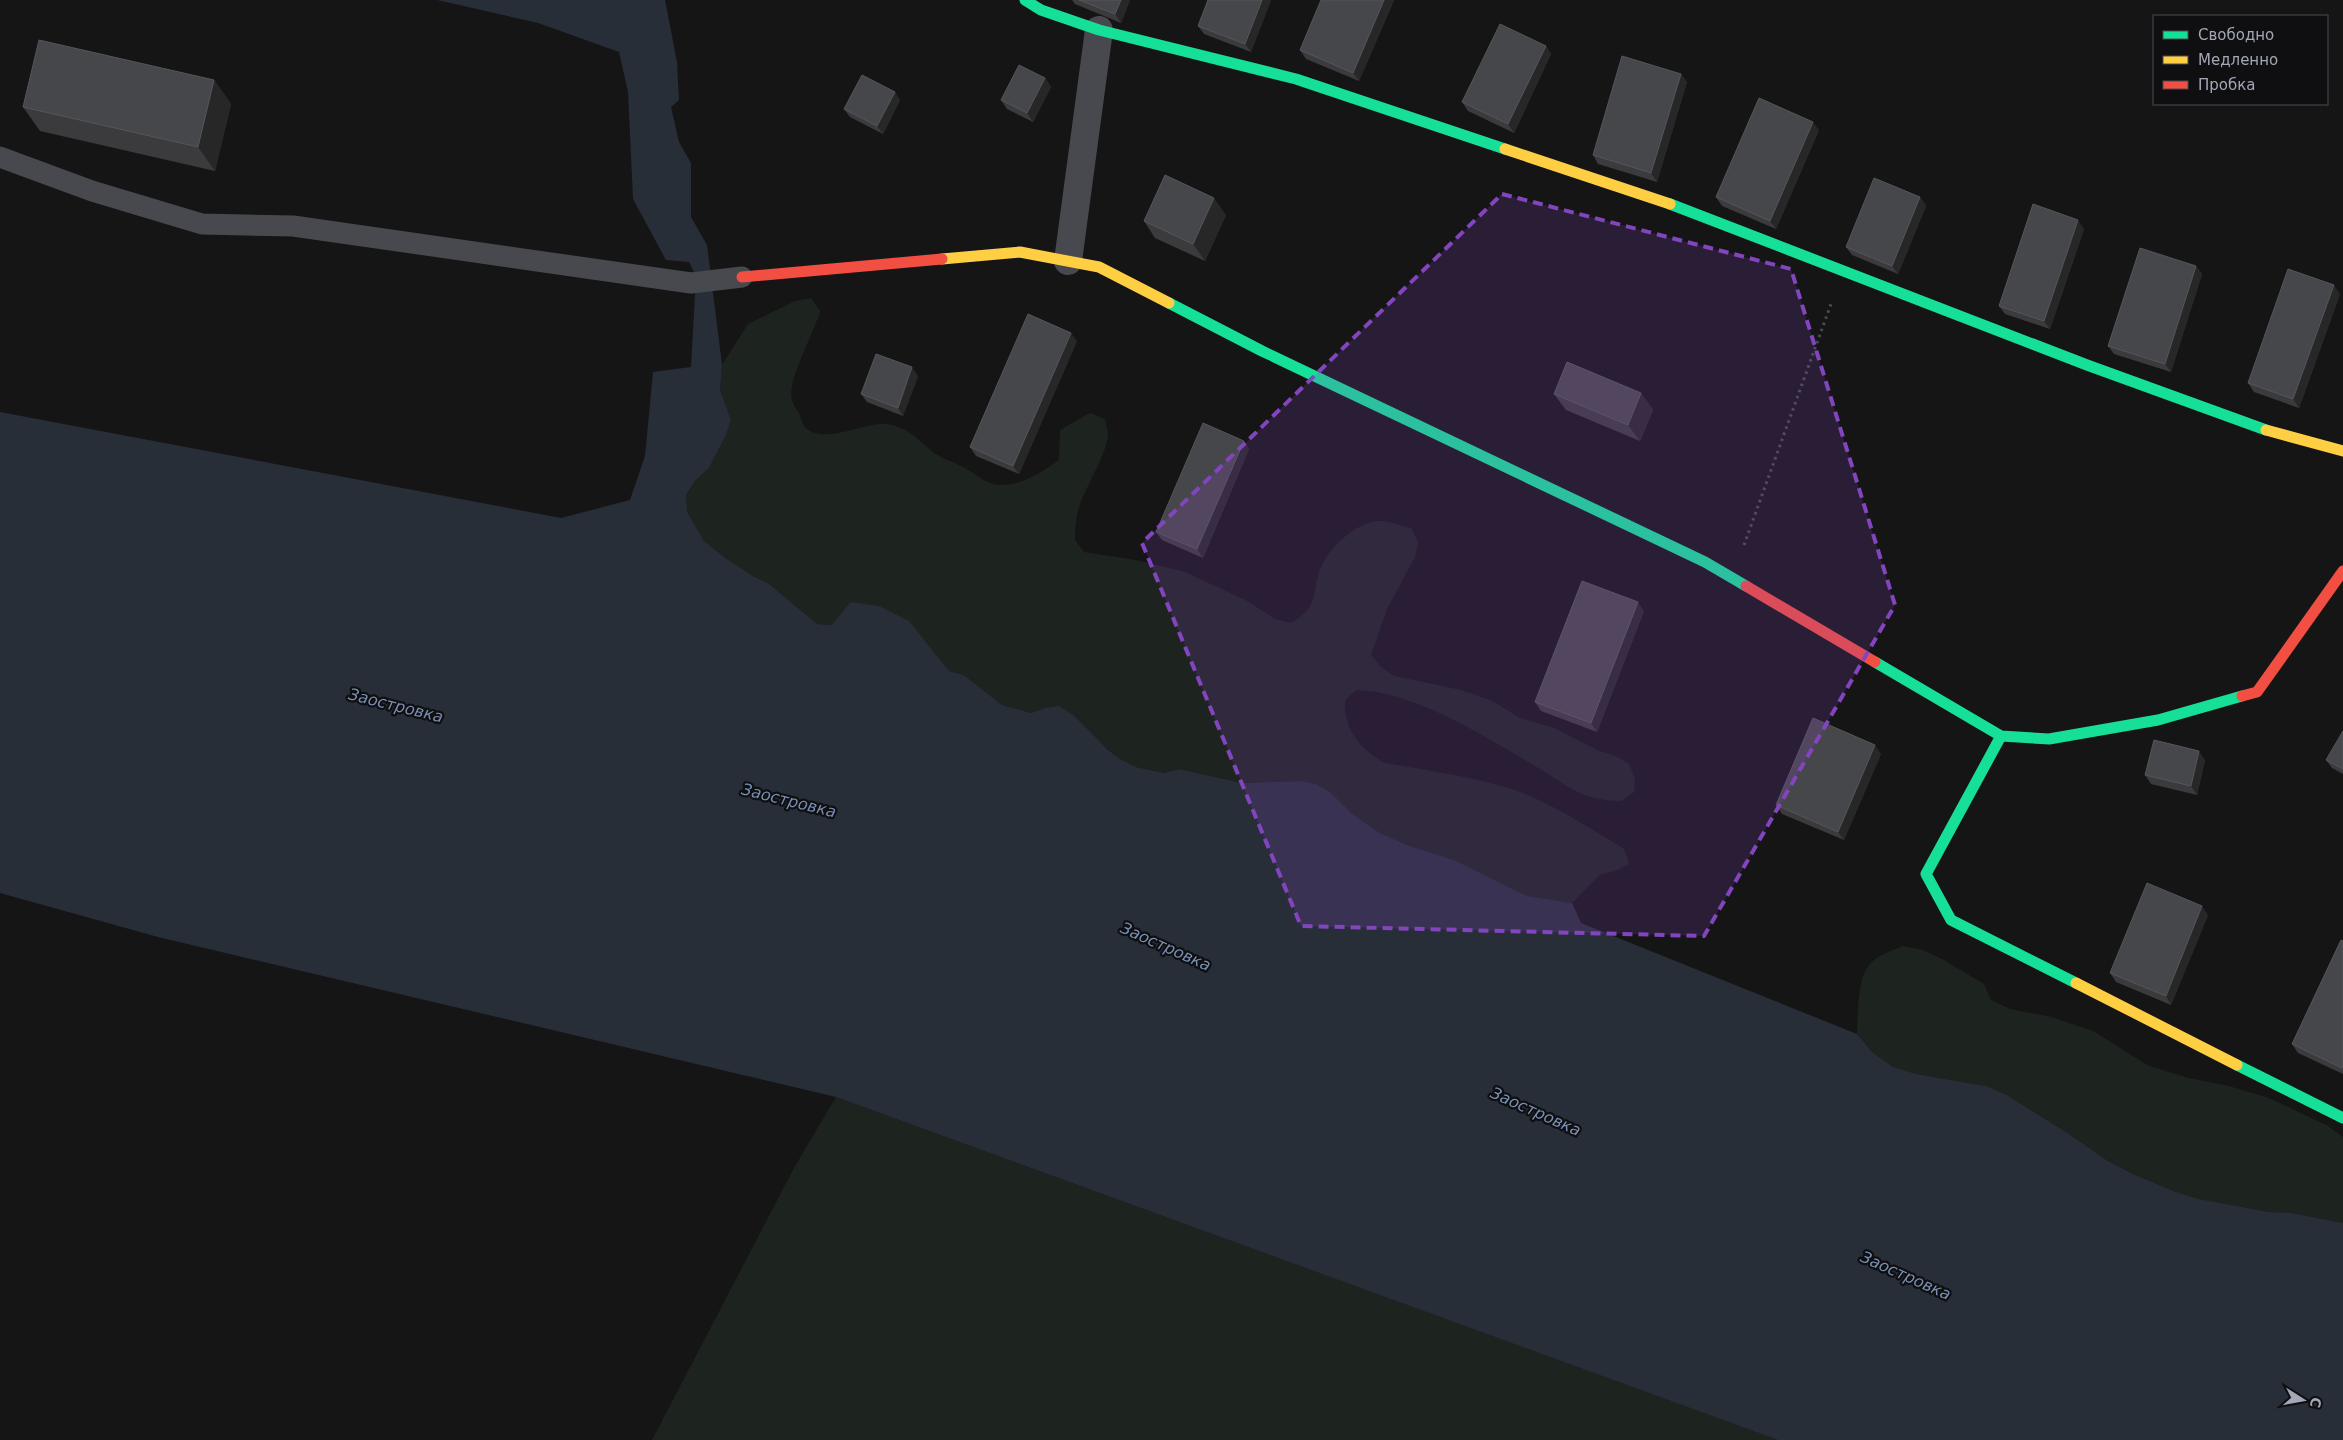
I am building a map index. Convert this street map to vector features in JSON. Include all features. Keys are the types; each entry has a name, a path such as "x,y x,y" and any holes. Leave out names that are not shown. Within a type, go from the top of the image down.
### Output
{"street":[{"path":"1025,0 1041,10 1099,30 1305,82 1676,206 2254,427 2343,450"},
{"path":"1068,262 1099,30"},
{"path":"742,277 1020,252 1099,267 1262,351 1705,562 2001,736 2049,739 2158,720 2257,692 2343,571"},
{"path":"2001,736 1926,874 1951,920 2343,1118"}],"lane":[{"path":"0,157 92,191 202,224 293,226 691,283 742,277"}],"path":[{"path":"1732,579 1843,270"}],"highlighted area":[{"path":"1502,194 1791,269 1895,605 1704,936 1301,926 1142,543"}],"shaded area":[{"path":"811,298 820,311 797,369 791,392 793,402 803,424 813,432 832,434 876,424 893,425 906,430 940,457 963,467 989,483 1002,485 1028,479 1059,460 1060,430 1090,413 1105,419 1108,433 1107,442 1101,460 1080,504 1077,518 1075,540 1084,552 1136,560 1185,572 1247,601 1275,619 1291,623 1301,616 1311,604 1318,575 1326,558 1337,544 1352,531 1377,521 1390,522 1411,528 1418,542 1415,557 1387,609 1371,655 1381,667 1394,676 1461,690 1492,701 1520,718 1554,728 1599,751 1615,756 1629,764 1635,778 1634,792 1621,801 1594,798 1566,785 1472,729 1425,707 1402,698 1378,692 1356,690 1345,700 1347,720 1355,737 1368,752 1385,763 1470,778 1533,797 1573,818 1624,849 1629,864 1615,871 1601,874 1572,903 1527,896 1454,860 1410,846 1380,833 1351,814 1330,792 1316,784 1302,781 1242,783 1179,769 1164,773 1136,767 1120,759 1094,738 1045,708 1031,713 1002,705 964,675 949,671 909,622 850,602 832,625 817,624 768,583 753,576 727,559 704,541 686,512 686,495 695,481 709,468 726,435 731,420 720,390 722,365 748,324 795,301"},
{"path":"1903,946 1923,950 1942,959 1984,984 1991,1000 2010,1009 2051,1017 2093,1031 2149,1066 2269,1098 2328,1126 2343,1137 2343,1223 2292,1213 2269,1212 2199,1199 2176,1192 2108,1161 2007,1095 1985,1086 1916,1074 1893,1067 1872,1052 1857,1034 1859,998 1862,980 1869,965 1880,956"},
{"path":"836,1097 1778,1440 652,1440 794,1168"}],"water":[{"name":"Заостровка","path":"437,0 665,0 677,62 679,100 671,107 679,142 691,163 691,217 707,245 722,365 720,390 731,420 726,435 709,468 695,481 686,495 687,512 704,541 727,559 753,576 768,583 817,624 832,625 850,602 879,606 909,621 949,671 964,675 1002,705 1031,713 1059,706 1073,715 1107,749 1120,759 1136,767 1164,773 1179,769 1242,783 1302,781 1316,784 1330,792 1352,814 1380,833 1410,846 1454,860 1527,896 1572,903 1581,923 1857,1034 1872,1052 1893,1067 1916,1074 1986,1086 2007,1095 2108,1161 2131,1173 2176,1192 2199,1199 2343,1223 2343,1440 1778,1440 836,1097 158,937 0,893 0,412 561,518 630,500 645,456 653,372 691,367 696,276 689,262 666,260 633,199 628,92 619,52 538,23"}],"building":[{"path":"1079,0 1121,0 1115,14"},
{"path":"1208,0 1262,0 1245,44 1198,26"},
{"path":"1321,0 1384,0 1353,73 1300,50"},
{"path":"1500,24 1546,46 1508,124 1462,102"},
{"path":"39,40 214,80 198,147 23,107"},
{"path":"1622,56 1681,74 1651,173 1593,155"},
{"path":"1019,65 1045,78 1027,113 1001,100"},
{"path":"862,75 895,92 877,126 844,109"},
{"path":"1759,98 1813,122 1770,221 1716,197"},
{"path":"1165,175 1214,198 1193,244 1144,221"},
{"path":"1874,178 1920,197 1892,266 1846,247"},
{"path":"2033,204 2078,220 2044,321 1999,306"},
{"path":"2140,248 2196,266 2165,364 2108,346"},
{"path":"2288,269 2334,285 2293,399 2248,383"},
{"path":"1028,314 1071,333 1013,466 970,447"},
{"path":"876,354 912,367 898,408 861,394"},
{"path":"1567,362 1641,393 1628,425 1554,394"},
{"path":"1203,423 1244,441 1197,549 1156,532"},
{"path":"1582,581 1638,602 1591,723 1535,702"},
{"path":"1813,718 1875,745 1838,832 1776,805"},
{"path":"2343,731 2343,769 2326,760"},
{"path":"2154,740 2199,751 2191,786 2145,775"},
{"path":"2147,883 2202,906 2166,996 2110,973"},
{"path":"2341,940 2343,941 2342,1068 2292,1044"}],"traffic: fast":[{"path":"1025,0 1041,10 1099,30 1296,79 1505,149"},
{"path":"1670,204 2087,365 2266,430"},
{"path":"1169,303 1262,351 1705,562 1746,586"},
{"path":"1875,662 2001,736 2049,739 2158,720 2242,696"},
{"path":"2001,736 1926,874 1951,920 2076,983"},
{"path":"2237,1065 2343,1118"}],"traffic: slow":[{"path":"1505,149 1670,204"},
{"path":"942,259 1020,252 1099,267 1169,303"},
{"path":"2266,430 2343,451"},
{"path":"2076,983 2237,1065"}],"traffic: jam":[{"path":"742,277 942,259"},
{"path":"2242,696 2257,692 2343,571"},
{"path":"1746,586 1875,662"}]}
